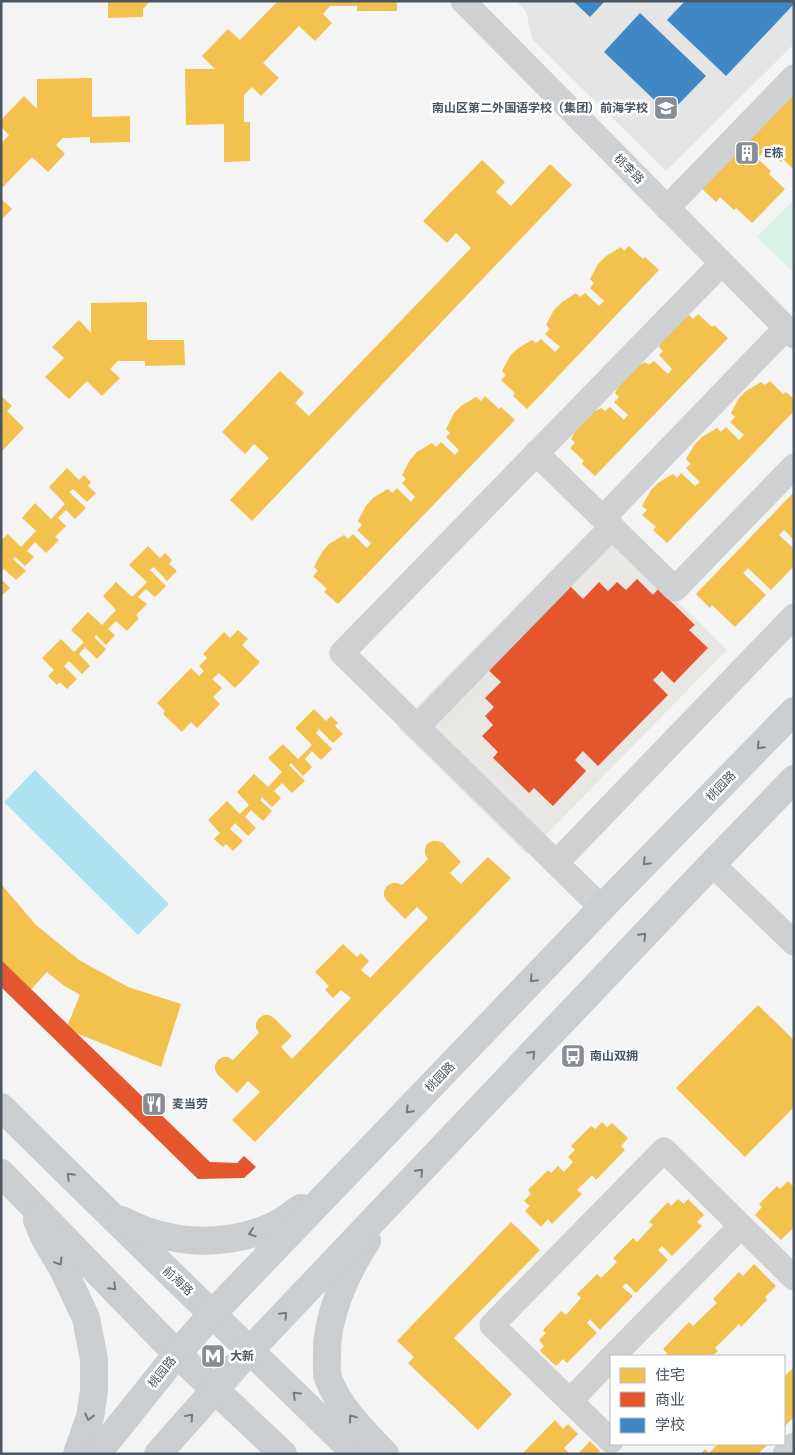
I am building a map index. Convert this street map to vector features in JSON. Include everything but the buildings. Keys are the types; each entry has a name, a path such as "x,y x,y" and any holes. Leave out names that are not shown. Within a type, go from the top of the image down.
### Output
{"main road":[{"name":"桃园路","path":"97,1454 177,1354 213,1313 794,711"},
{"path":"158,1454 250,1350 794,779"},
{"name":"前海路","path":"1,1107 104,1211 213,1313 356,1454"},
{"path":"104,1211 133,1226 159,1235 194,1240 224,1240 276,1225 352,1170"},
{"path":"1,1173 122,1295 177,1354 283,1454"},
{"path":"385,1454 353,1420 338,1398 328,1376 326,1346 330,1324 343,1286 363,1246 391,1202"},
{"path":"30,1203 45,1239 63,1269 86,1318 94,1359 94,1391 90,1417 77,1454"}],"street":[{"name":"桃李路","path":"464,1 790,332"},
{"path":"667,208 794,77"},
{"path":"602,908 342,653 722,263"},
{"path":"417,726 607,522 790,332"},
{"path":"536,453 675,589 794,466"},
{"path":"556,863 794,616"},
{"path":"712,864 794,944"},
{"path":"610,1439 492,1325 664,1150 794,1278"},
{"path":"614,1355 741,1226"},
{"path":"570,1401 610,1359"},
{"path":"785,1454 794,1445"}],"shaded area":[{"name":"南山区第二外国语学校（集团）前海学校","path":"516,1 794,1 794,44 666,171 532,39 526,11"},
{"path":"598,523 727,650 527,854 397,727"}],"green space":[{"path":"794,200 794,273 757,237"}],"water":[{"path":"35,770 169,904 138,935 4,802"}],"place":[{"name":"南山区第二外国语学校（集团）前海学校","path":"666,108"},
{"name":"E栋","path":"747,153"},
{"name":"南山双拥","path":"573,1056"},
{"name":"麦当劳","path":"154,1104"},
{"name":"大新","path":"213,1356"}]}
